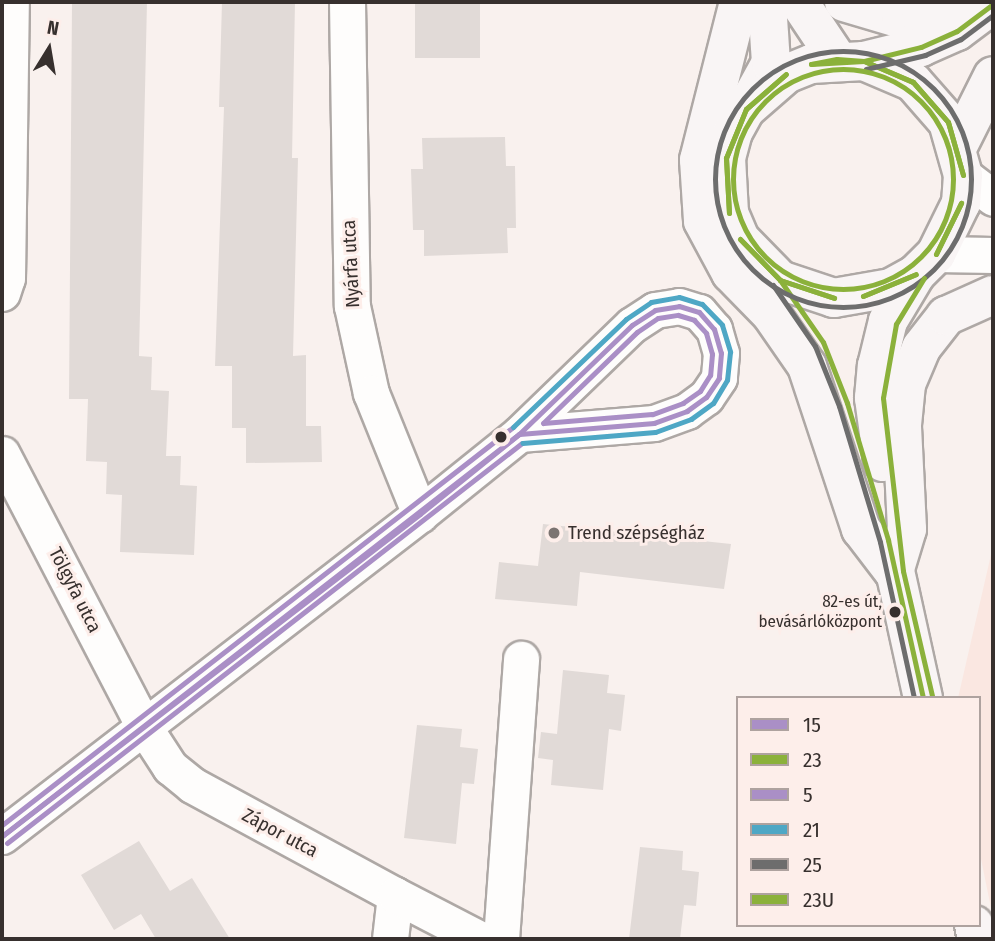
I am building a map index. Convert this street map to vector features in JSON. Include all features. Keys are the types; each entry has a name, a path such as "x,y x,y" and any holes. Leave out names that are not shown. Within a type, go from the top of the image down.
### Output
{"main road":[{"path":"739,2 726,63 699,160 703,221 731,273 771,314 807,366 861,529 894,572"},
{"path":"767,2 771,63 746,109 726,158 729,213 740,239 780,280 823,342 847,403 894,572 923,696"},
{"path":"799,2 850,60 913,82 941,111 961,160"},
{"path":"844,2 901,19 964,2"},
{"path":"746,109 786,74 921,47 957,30 993,4"},
{"path":"894,572 874,398 888,321 951,230 961,160 993,76"},
{"path":"780,280 834,298 891,288 926,264"},
{"path":"894,572 907,529 902,425 906,384 920,348 946,316 993,295"}],"street":[{"path":"2,293 7,278 11,2"},
{"name":"Nyárfa utca","path":"347,2 352,306 371,393 420,514"},
{"path":"961,160 993,198"},
{"path":"926,264 993,255"},
{"path":"2,836 420,514 519,434 632,325 655,310 679,306 699,312 715,330 721,353 719,378 706,397 687,411 654,423 519,434"},
{"name":"Tölgyfa utca","path":"2,454 144,727"},
{"path":"501,939 521,659"},
{"name":"Zápor utca","path":"144,727 170,766 192,785 480,939"},
{"path":"390,939 395,895"}],"shaded area":[{"path":"993,546 993,918 981,859 981,696 958,696"}],"building":[{"path":"72,2 147,2 139,356 152,357 151,390 169,391 166,456 181,456 180,485 197,486 194,555 120,552 122,495 106,494 107,462 86,461 88,399 69,399"},
{"path":"222,2 295,2 292,158 298,158 293,356 306,355 306,426 321,426 322,462 246,463 246,428 232,428 232,366 215,366 224,107 219,107"},
{"path":"415,2 480,2 480,58 415,58"},
{"path":"505,137 506,166 515,166 516,228 507,228 508,253 424,256 424,230 413,230 411,169 423,169 422,138"},
{"path":"543,524 731,544 724,589 580,572 577,606 495,599 499,562 538,566"},
{"path":"563,670 609,675 607,693 625,695 621,731 609,729 603,790 551,785 553,760 538,758 541,732 557,734"},
{"path":"417,725 462,729 460,747 478,749 474,784 462,783 456,844 404,838"},
{"path":"139,841 170,891 192,878 230,939 156,939 141,914 114,930 81,875"},
{"path":"640,847 683,851 682,870 699,872 696,906 684,905 680,939 629,939"}],"transit line":[{"name":"23","path":"864,61 921,47 957,31 993,4"},
{"name":"25","path":"866,69 925,55 961,39 993,15"},
{"name":"25","path":"843,51 880,57 903,66 924,80 942,98 961,130 971,179 965,216 956,239 942,260 924,278 892,297 843,307 806,301 783,292 762,278 744,260 725,228 715,179 721,142 730,119 744,98 762,80 794,61 843,51"},
{"name":"23","path":"811,64 837,59 864,61"},
{"name":"23","path":"811,64 864,61"},
{"name":"23","path":"864,61 913,82"},
{"name":"23","path":"864,61 913,82"},
{"name":"23U","path":"832,69 854,69 885,77 904,87 921,101 935,118 945,137 953,179 945,221 935,240 921,257 904,271 885,281 854,289 832,289 791,276 773,264 758,249 741,221 733,190 733,168 746,127 758,109 773,94 801,77 832,69"},
{"name":"23","path":"746,109 786,74"},
{"name":"23","path":"746,109 786,74"},
{"name":"23","path":"913,82 948,122"},
{"name":"23","path":"913,82 948,122"},
{"name":"23","path":"726,158 746,109"},
{"name":"23","path":"726,158 746,109"},
{"name":"23","path":"948,122 963,175"},
{"name":"23","path":"948,122 963,175"},
{"name":"23","path":"726,158 729,213"},
{"name":"23","path":"726,158 729,213"},
{"name":"23","path":"936,254 961,203"},
{"name":"23","path":"936,254 961,203"},
{"name":"23","path":"740,239 780,280"},
{"name":"23","path":"740,239 780,280"},
{"name":"23","path":"863,296 916,274"},
{"name":"23","path":"863,296 916,274"},
{"name":"23U","path":"924,278 896,324 883,398 903,571 932,696"},
{"name":"23","path":"780,280 834,298"},
{"name":"23","path":"780,280 834,298"},
{"name":"23","path":"780,280 823,342 847,403 888,540 923,696"},
{"name":"25","path":"773,285 815,346 839,406 880,542 914,696"},
{"name":"21","path":"513,427 626,319 651,302 679,297 702,304 722,325 730,352 727,380 713,403 691,419 655,432 522,443"},
{"name":"15","path":"679,306 699,312 714,329 721,353 719,378 706,397 687,411 654,423 519,434 632,325 655,310 679,306"},
{"name":"5","path":"678,315 694,320 706,333 712,354 710,375 700,391 683,403 652,414 543,423 637,332 658,318 678,315"},
{"name":"5","path":"2,825 513,427"},
{"name":"15","path":"519,434 420,514 2,836 519,434"},
{"name":"5","path":"7,843 522,443"}],"place":[{"name":"Trend szépségház","path":"554,533"},
{"name":"82-es út, bevásárlóközpont","path":"895,612"}]}
